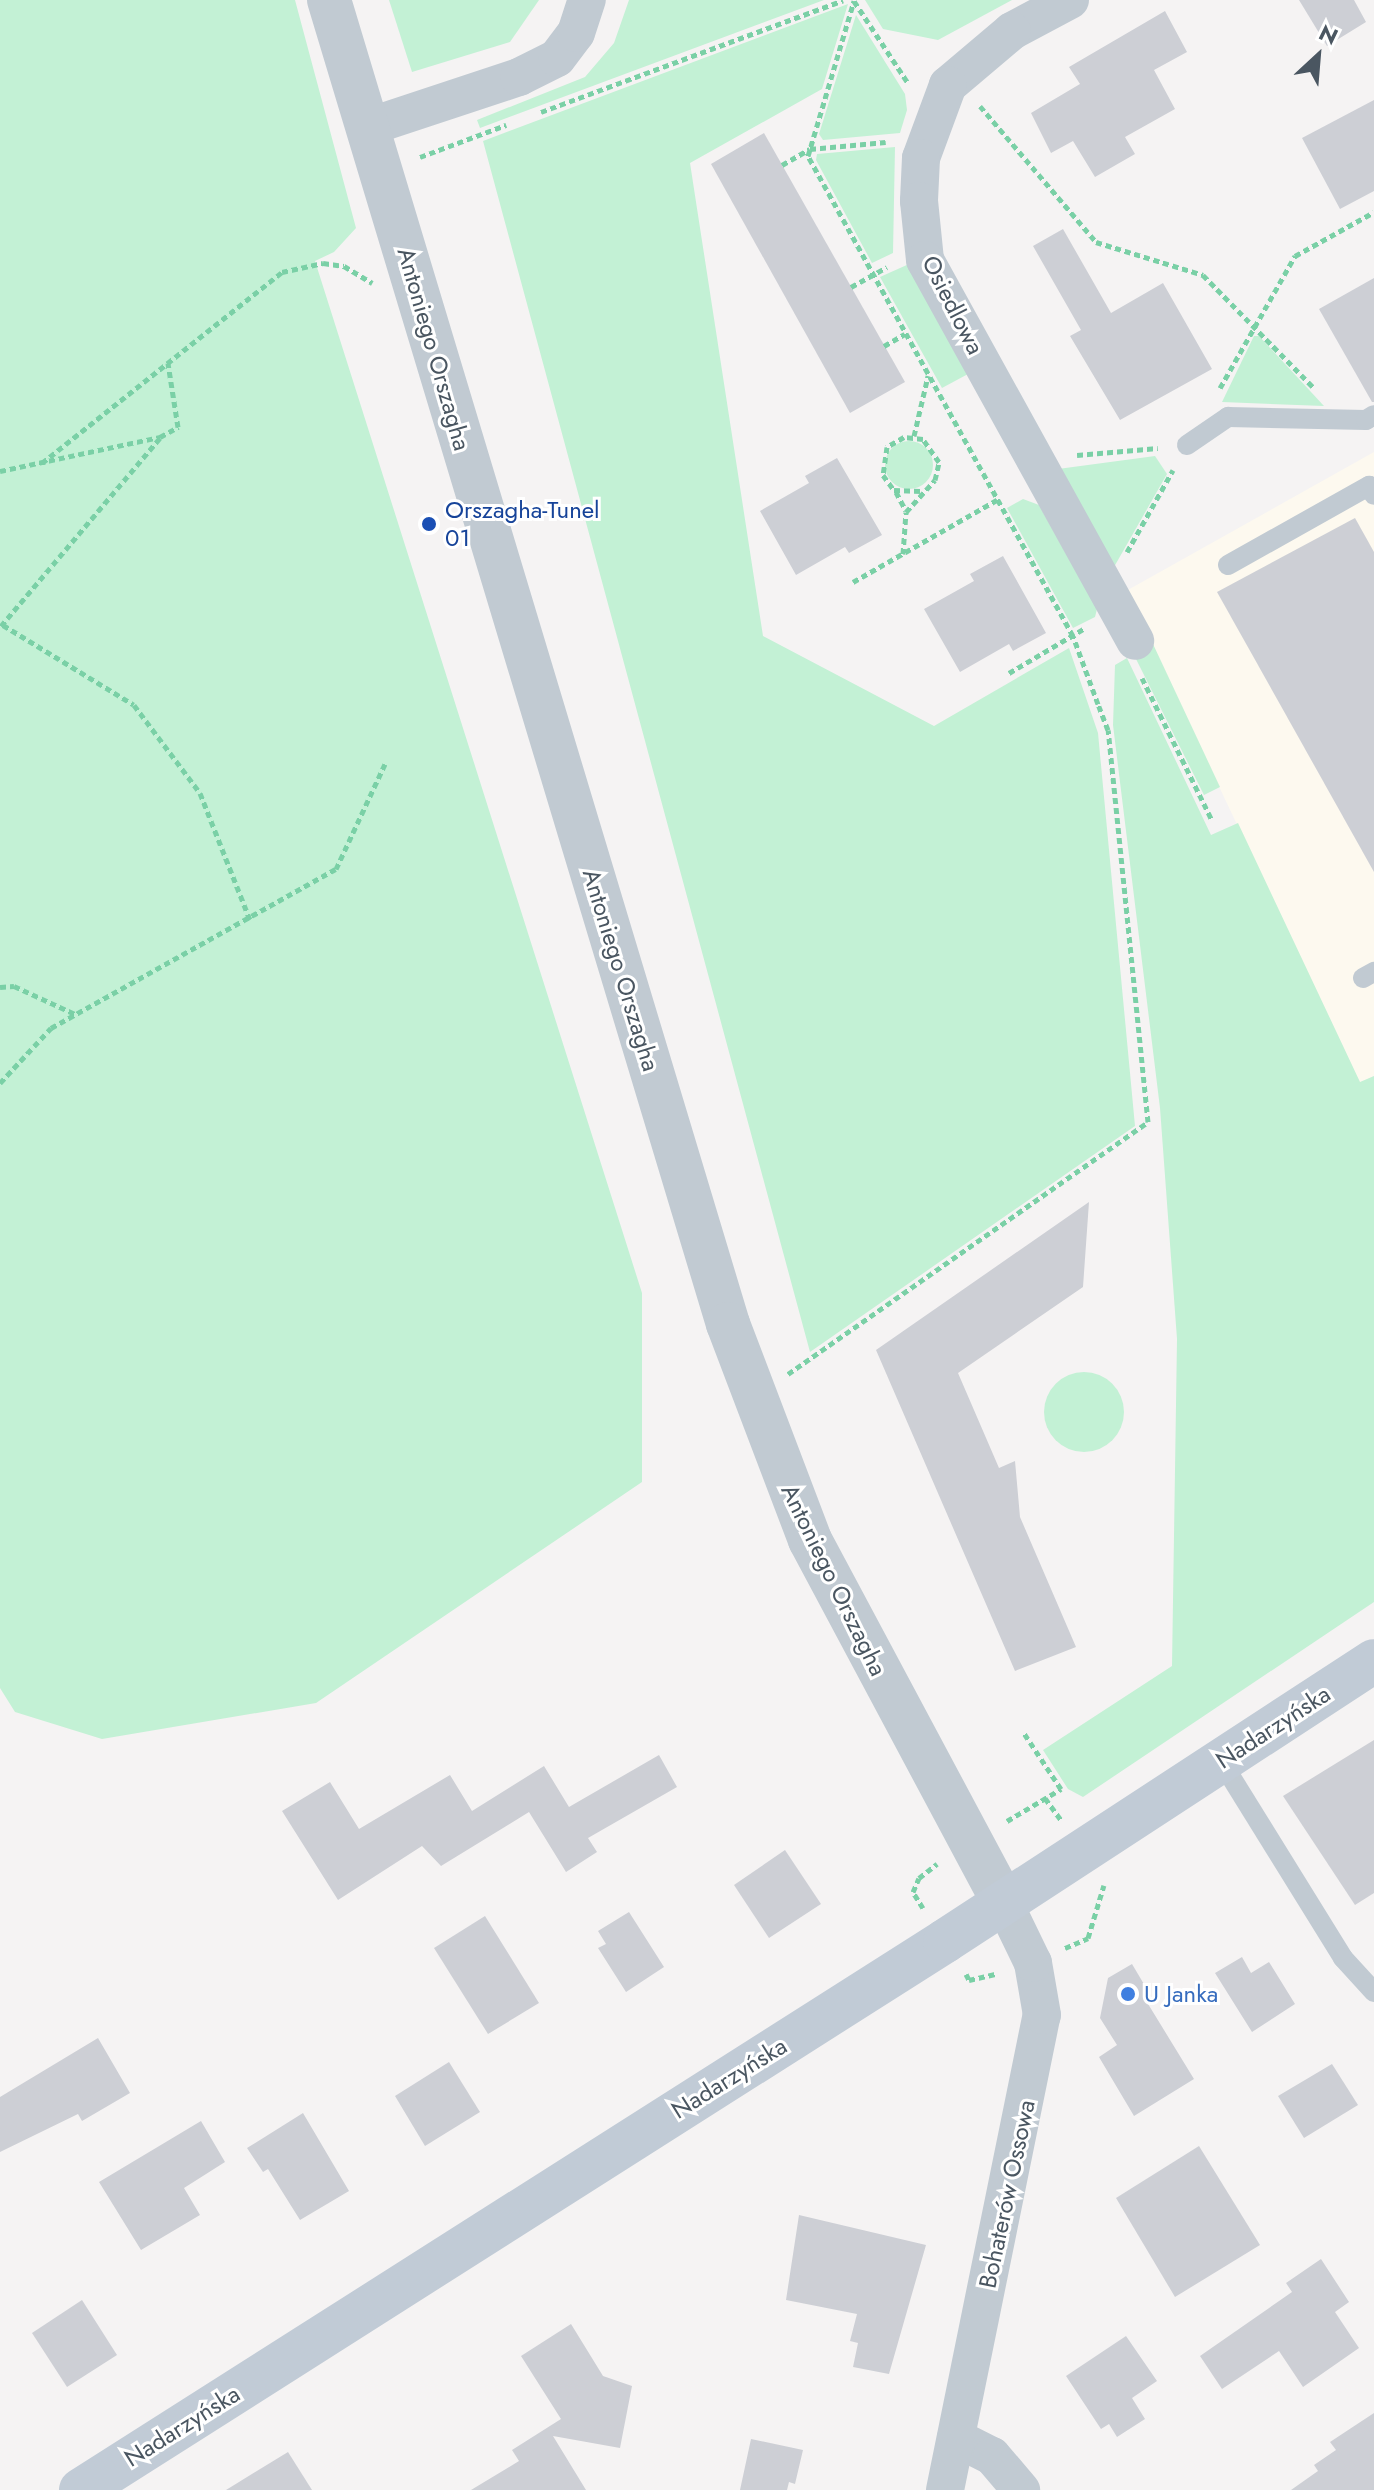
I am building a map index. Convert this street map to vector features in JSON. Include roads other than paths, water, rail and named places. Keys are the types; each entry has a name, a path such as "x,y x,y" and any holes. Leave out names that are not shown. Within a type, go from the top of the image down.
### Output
{"main road":[{"name":"Nadarzyńska","path":"81,2490 1004,1903 1374,1661"}],"street":[{"name":"Antoniego Orszagha","path":"329,0 723,1309 777,1462 867,1653 1004,1903"},
{"path":"368,127 519,77 557,58 576,33 587,0"},
{"name":"Osiedlowa","path":"1070,0 1012,31 948,85 921,158 925,260 1135,641"},
{"name":"Bohaterów Ossowa","path":"945,2490 1042,2015 1033,1963 1004,1903"},
{"path":"956,2438 992,2456 1021,2490"}],"lane":[{"path":"1187,445 1228,417 1346,420 1374,415"},
{"path":"1228,565 1369,486 1374,495"},
{"path":"1221,1761 1343,1958 1374,1992"}],"place":[{"name":"Orszagha-Tunel 01","path":"429,524"},
{"name":"U Janka","path":"1128,1994"}]}
